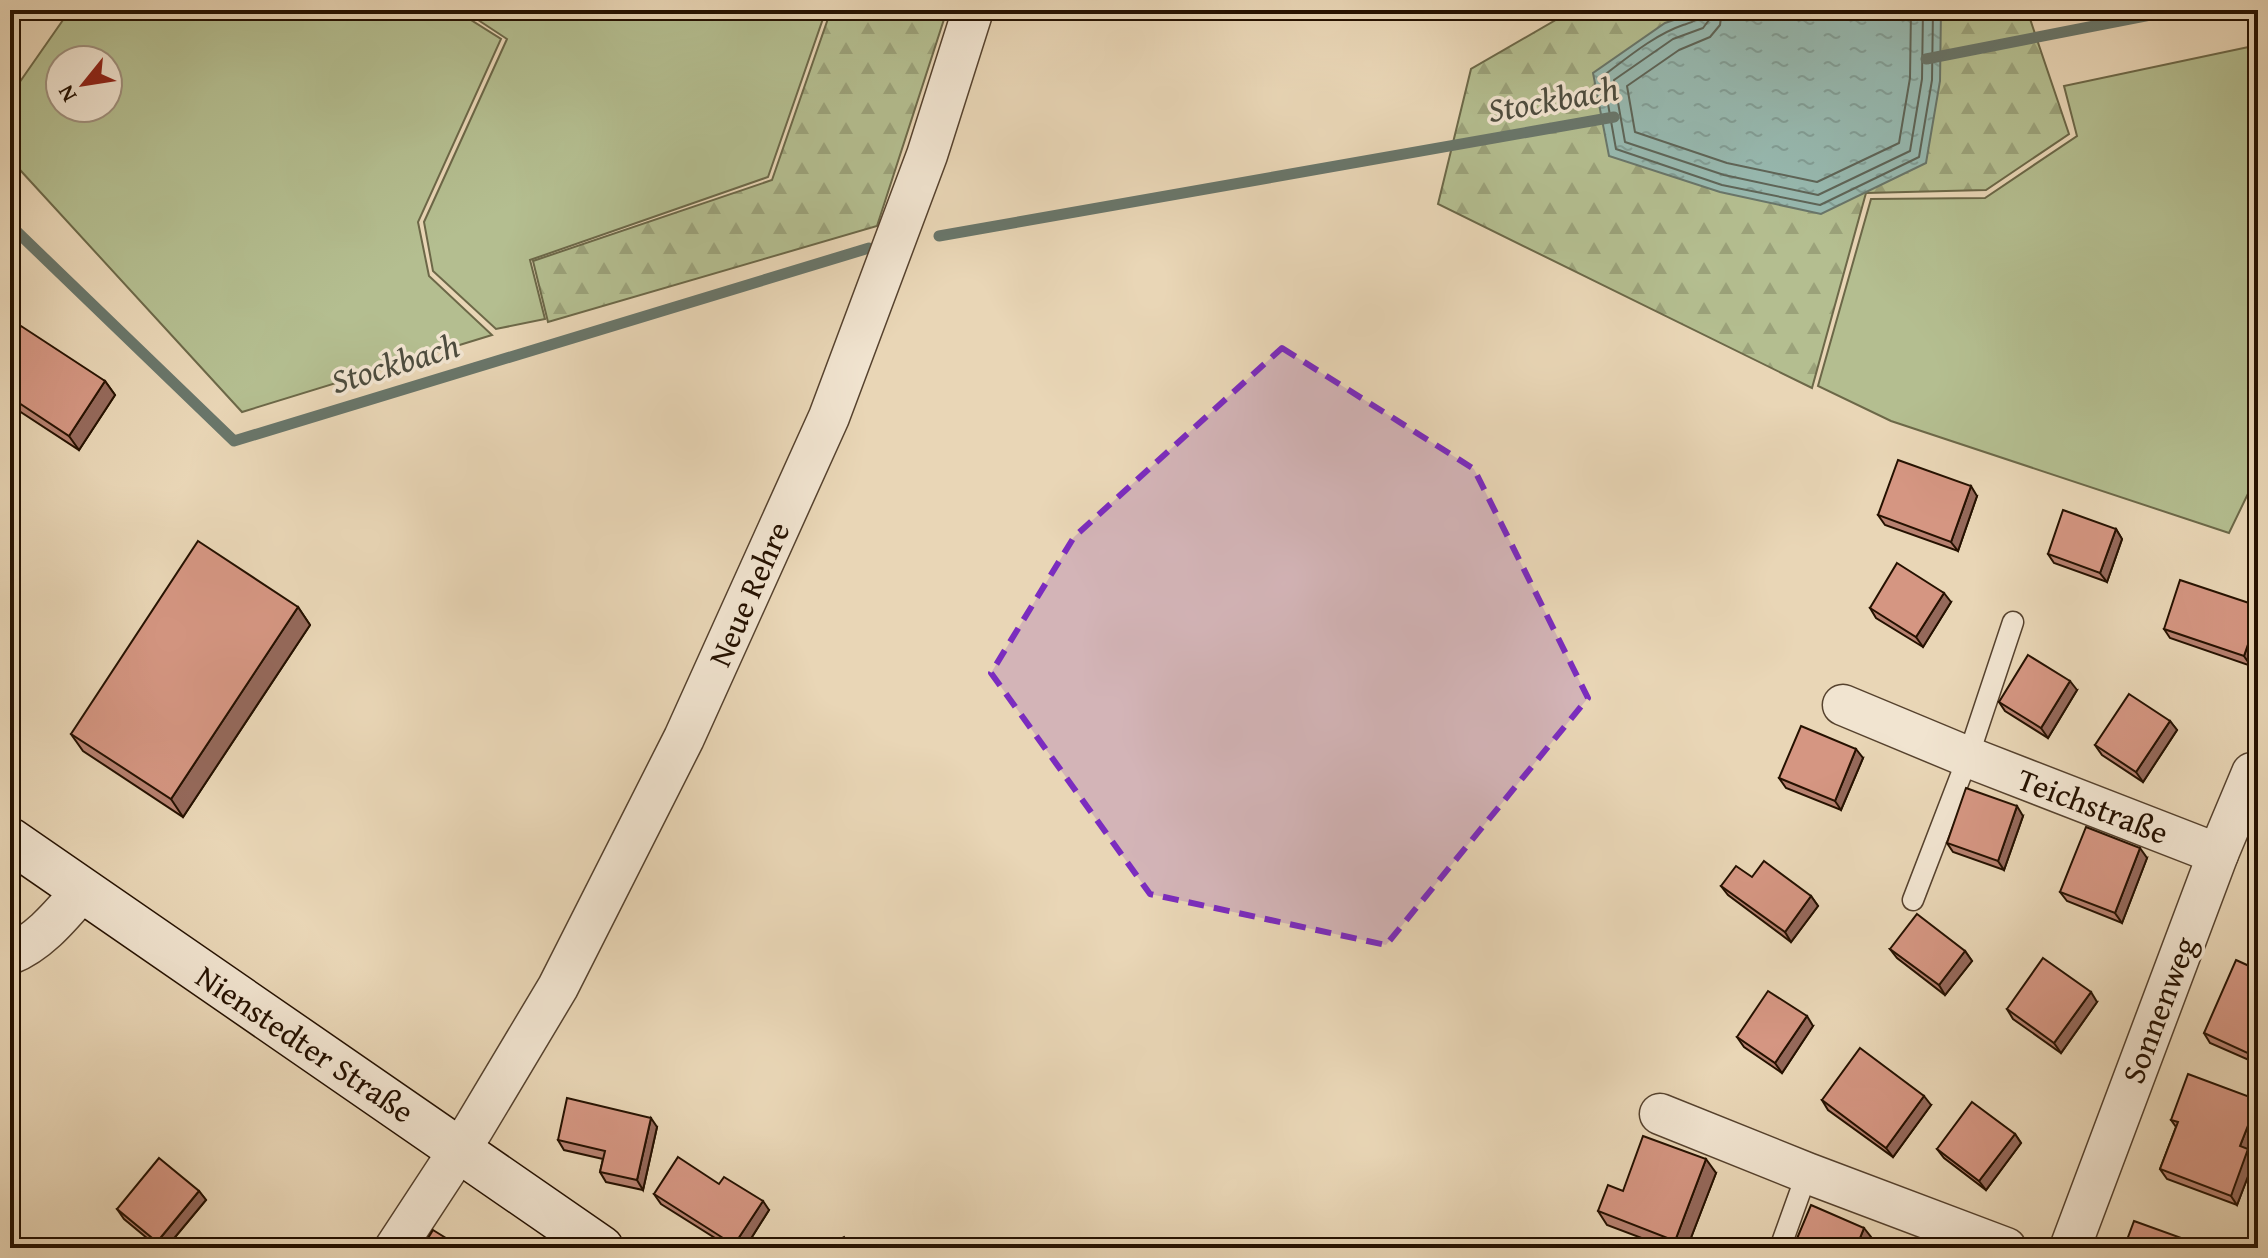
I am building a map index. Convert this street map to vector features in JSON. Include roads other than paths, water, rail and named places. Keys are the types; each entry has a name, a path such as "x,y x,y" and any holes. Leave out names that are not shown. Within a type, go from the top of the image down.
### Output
{"main road":[{"name":"Nienstedter Straße","path":"10,840 601,1248"}],"street":[{"name":"Neue Rehre","path":"395,1248 460,1150 558,987 684,738 759,576 834,402 927,155 973,10"},
{"name":"Teichstraße","path":"1843,705 2218,854"},
{"name":"Sonnenweg","path":"2070,1248 2218,854 2255,774"},
{"path":"10,954 21,950 54,923 83,890"},
{"path":"1660,1114 2006,1248"}],"lane":[{"path":"1913,900 1968,757 2013,622"},
{"path":"1780,1248 1807,1173"}],"water":[{"path":"1703,10 1941,10 1940,81 1926,163 1821,214 1720,192 1609,156 1593,73 1665,23"}],"waterway":[{"name":"Stockbach","path":"1926,59 2176,10"},
{"name":"Stockbach","path":"939,236 1614,117"},
{"name":"Stockbach","path":"10,225 234,441 869,248"}]}
